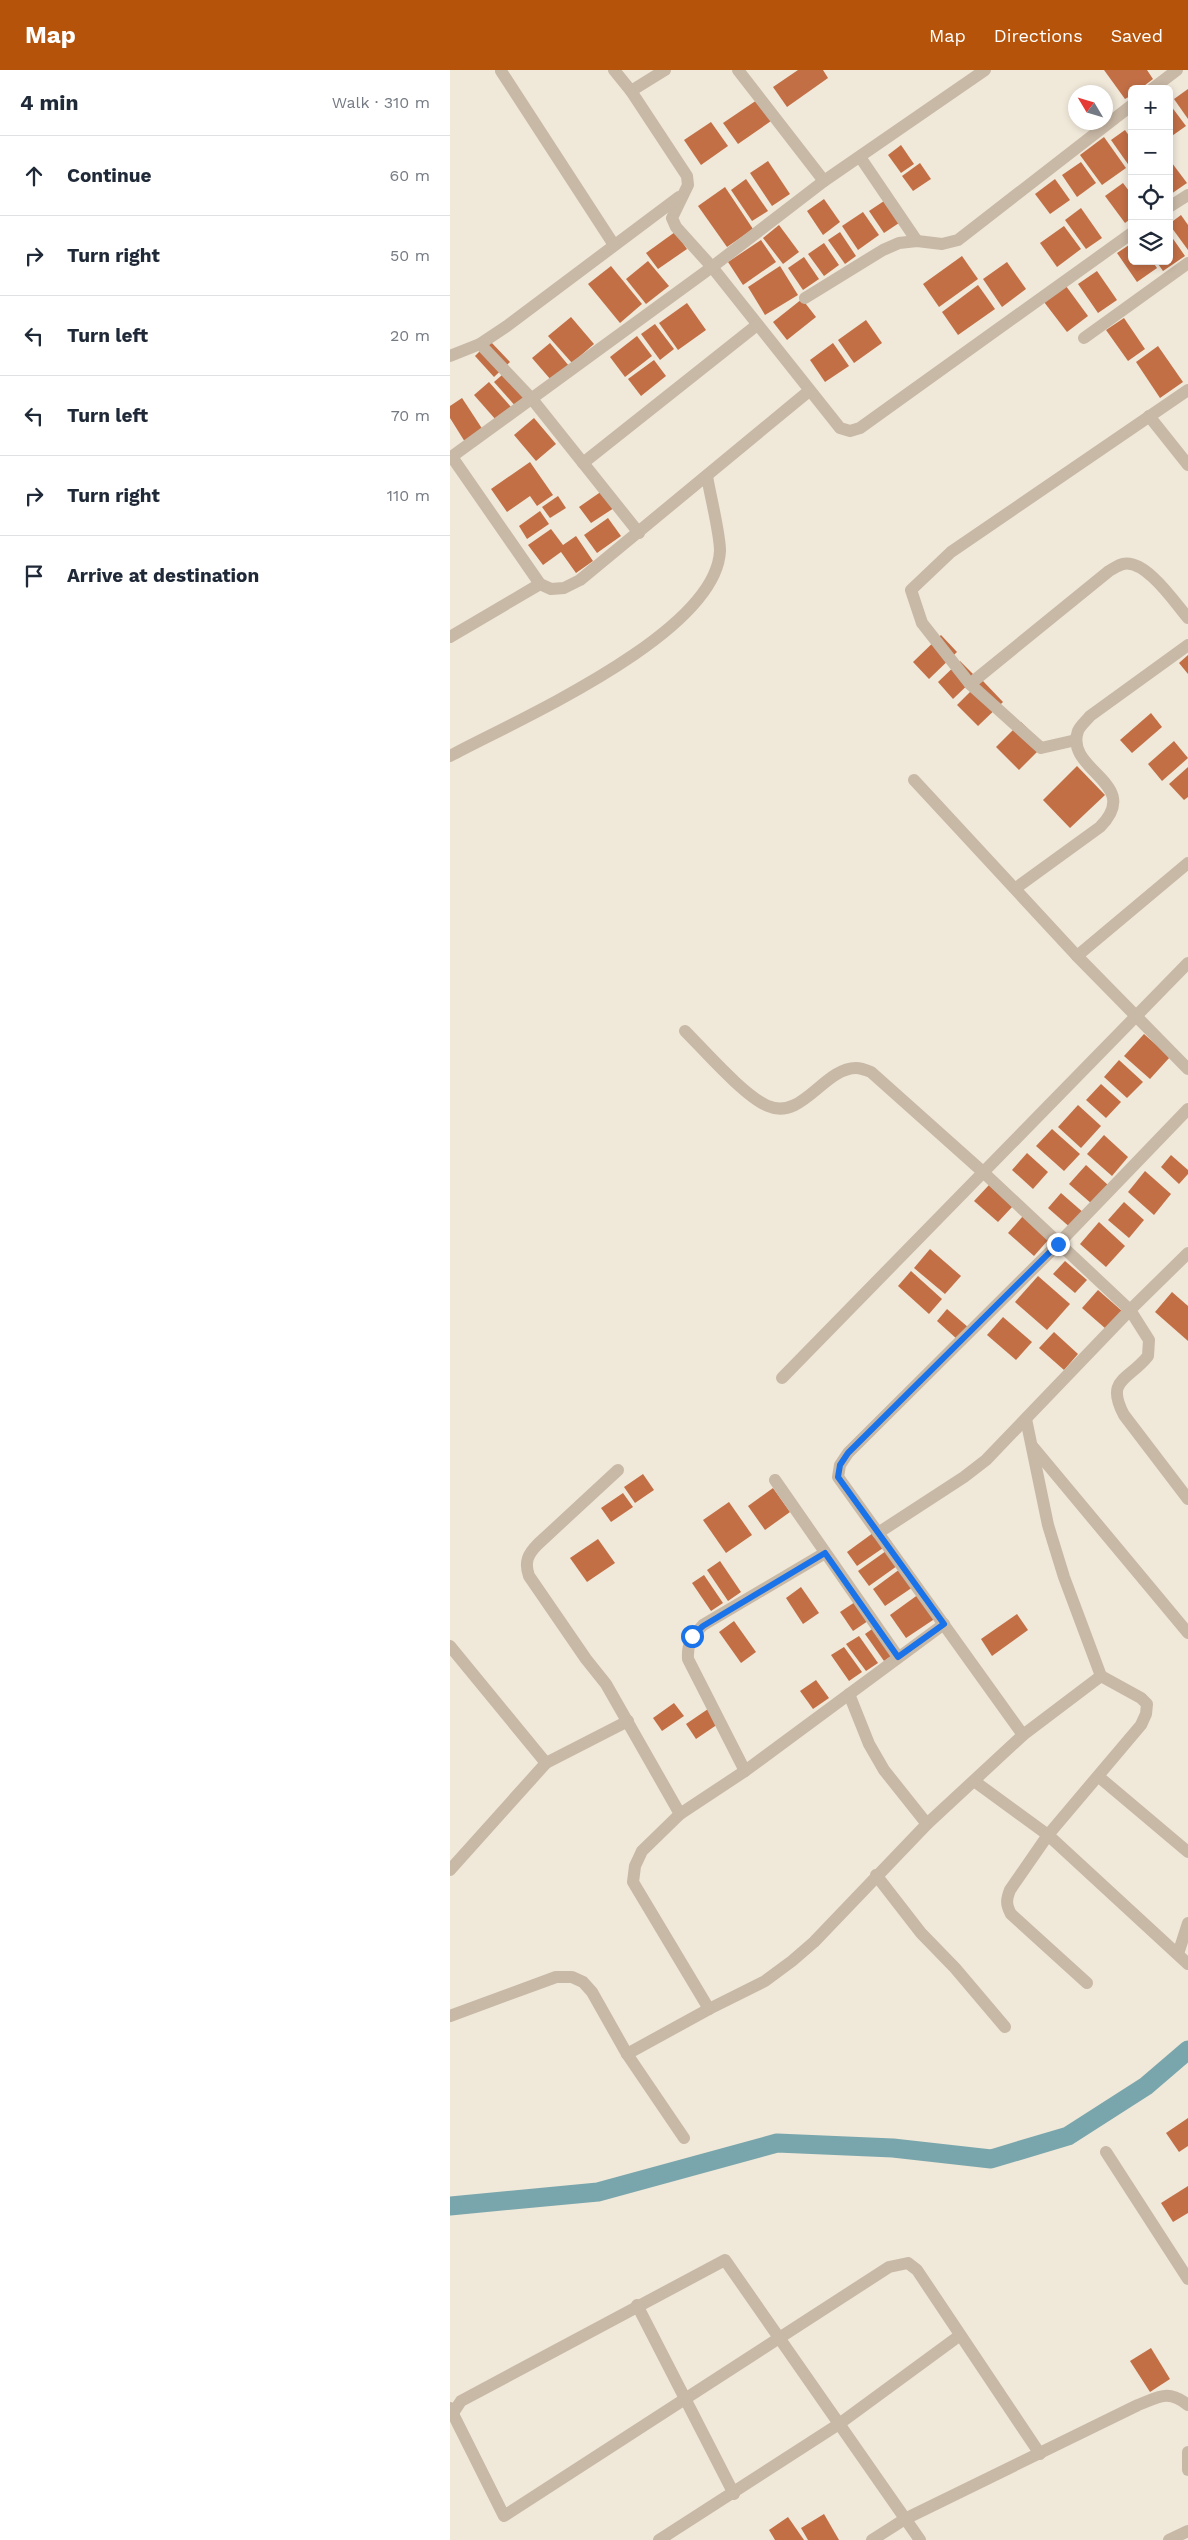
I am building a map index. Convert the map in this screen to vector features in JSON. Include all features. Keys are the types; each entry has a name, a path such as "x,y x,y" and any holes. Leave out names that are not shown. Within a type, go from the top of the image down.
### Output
{"street":[{"path":"614,70 631,92 687,176 688,185 672,218 676,227 712,267 840,428 850,431 860,428 1128,236"},
{"path":"631,92 665,70"},
{"path":"738,70 824,180"},
{"path":"809,391 639,533 580,580 564,588 551,589 540,584 451,457 712,267 824,180 985,70"},
{"path":"1157,85 1177,70"},
{"path":"501,71 614,245"},
{"path":"805,298 883,250 899,243 917,241 942,244 958,240 1128,108"},
{"path":"860,157 917,241"},
{"path":"450,356 480,344 685,192"},
{"path":"1173,205 1188,195"},
{"path":"1084,338 1188,263"},
{"path":"584,463 757,325"},
{"path":"480,344 532,399 639,533"},
{"path":"1076,740 1041,748 970,684 922,623 910,590 952,552 1188,390"},
{"path":"1148,416 1188,465"},
{"path":"450,756 618,667 659,637 689,610 709,585 720,551 707,476"},
{"path":"970,684 1108,571 1124,564 1136,565 1147,570 1188,618"},
{"path":"450,637 540,584"},
{"path":"1016,888 1100,827 1110,817 1115,806 1113,794 1080,753 1076,740 1078,730 1090,716 1188,645"},
{"path":"914,780 1077,956 1188,1069"},
{"path":"1077,956 1188,863"},
{"path":"782,1378 1188,963"},
{"path":"685,1031 752,1097 767,1106 779,1110 792,1106 845,1070 857,1068 871,1072 983,1172 1130,1310 1150,1340 1150,1349 1141,1365 1121,1381 1115,1392 1117,1402 1124,1415 1188,1499"},
{"path":"1023,1735 838,1477 840,1465 848,1453 1058,1244 1188,1109"},
{"path":"878,1533 964,1477 986,1460 1130,1310 1188,1253"},
{"path":"1026,1419 1051,1534 1064,1577 1101,1676 1141,1698 1147,1704 1146,1714 1141,1725 1048,1835 1010,1890 1007,1906 1011,1914 1087,1983"},
{"path":"1031,1445 1188,1633"},
{"path":"618,1470 530,1552 525,1565 529,1576 586,1659 606,1684 680,1814"},
{"path":"775,1480 898,1657"},
{"path":"745,1771 688,1659 687,1646 692,1636 703,1626 825,1553"},
{"path":"709,2009 633,1882 635,1866 642,1851 680,1814 745,1771 944,1624"},
{"path":"450,1646 546,1763"},
{"path":"627,2054 709,2009 765,1982 792,1961 814,1942 876,1875 927,1824 1023,1735 1101,1676"},
{"path":"849,1694 869,1744 884,1770 927,1824"},
{"path":"450,1870 546,1763 628,1720"},
{"path":"1098,1777 1188,1852"},
{"path":"974,1781 1048,1835 1188,1964"},
{"path":"876,1875 921,1933 955,1968 1005,2027"},
{"path":"1178,1954 1188,1923"},
{"path":"450,2016 556,1977 572,1977 582,1982 592,1992 627,2054 684,2138"},
{"path":"1106,2152 1188,2279"},
{"path":"920,2540 905,2519 780,2339 725,2260 637,2305 461,2401 451,2411 504,2516 780,2339 888,2267 908,2262 917,2270 959,2336 1040,2454"},
{"path":"637,2305 734,2494"},
{"path":"659,2540 734,2494 839,2424 959,2336"},
{"path":"872,2540 905,2519 1138,2405 1165,2394 1178,2397 1188,2405"},
{"path":"1188,2452 1188,2470"},
{"path":"1169,2540 1188,2531"}],"building":[{"path":"798,70 823,70 828,78 787,107 773,87"},
{"path":"1104,70 1147,70 1153,79 1145,85 1128,85 1128,97 1125,99"},
{"path":"1188,89 1188,119 1174,99"},
{"path":"757,100 771,121 738,144 723,123"},
{"path":"1173,109 1186,126 1173,135"},
{"path":"711,122 728,146 701,165 684,140"},
{"path":"1125,130 1128,134 1128,164 1111,140"},
{"path":"1104,137 1126,168 1102,185 1080,155"},
{"path":"901,145 914,164 901,173 888,155"},
{"path":"768,161 790,194 772,206 750,173"},
{"path":"1081,162 1096,183 1077,197 1062,175"},
{"path":"920,163 931,179 913,191 902,176"},
{"path":"1173,164 1187,183 1173,193"},
{"path":"746,179 768,211 752,221 731,190"},
{"path":"1055,179 1070,200 1050,214 1035,194"},
{"path":"1123,183 1128,190 1128,221 1125,223 1105,196"},
{"path":"725,187 753,229 727,247 698,206"},
{"path":"824,199 840,222 823,235 807,211"},
{"path":"887,199 902,221 884,233 869,211"},
{"path":"1081,208 1102,238 1086,249 1065,220"},
{"path":"863,212 879,235 858,250 842,226"},
{"path":"1181,215 1188,225 1188,250 1173,229 1173,221"},
{"path":"779,225 799,252 783,264 763,238"},
{"path":"1064,226 1081,249 1057,267 1040,243"},
{"path":"675,232 687,249 658,269 646,253"},
{"path":"840,232 856,256 845,264 828,240"},
{"path":"1173,239 1185,256 1173,264"},
{"path":"761,240 776,262 743,285 728,262"},
{"path":"824,243 839,265 824,276 808,254"},
{"path":"1128,246 1128,265 1155,265 1157,268 1137,282 1117,253"},
{"path":"962,256 978,279 939,307 923,284"},
{"path":"804,257 819,279 803,290 788,268"},
{"path":"648,261 669,286 646,304 626,279"},
{"path":"1007,262 1026,289 1002,307 983,279"},
{"path":"1159,265 1172,265 1163,271"},
{"path":"611,266 642,304 620,323 588,284"},
{"path":"780,266 798,295 765,315 748,287"},
{"path":"1097,271 1117,300 1098,313 1078,284"},
{"path":"978,285 995,309 958,335 942,312"},
{"path":"1066,286 1088,316 1067,332 1044,302"},
{"path":"802,299 816,317 787,340 773,322"},
{"path":"687,303 706,330 678,350 659,323"},
{"path":"571,317 594,344 572,363 548,336"},
{"path":"1124,318 1145,349 1128,361 1106,330"},
{"path":"866,320 882,343 854,363 838,340"},
{"path":"655,324 674,349 660,360 641,334"},
{"path":"637,336 652,356 625,377 610,357"},
{"path":"490,341 510,362 494,377 475,356"},
{"path":"550,343 569,366 551,380 532,358"},
{"path":"833,343 849,366 825,382 810,360"},
{"path":"1158,346 1183,382 1160,398 1136,362"},
{"path":"654,360 666,376 641,396 628,379"},
{"path":"510,368 533,394 517,408 494,382"},
{"path":"489,382 511,407 496,420 474,395"},
{"path":"462,398 483,430 465,442 450,418 450,406"},
{"path":"534,418 556,444 536,461 514,435"},
{"path":"530,462 553,495 537,506 530,496 507,512 491,489"},
{"path":"602,491 614,508 591,523 579,507"},
{"path":"558,496 566,508 550,518 542,507"},
{"path":"540,511 549,524 527,539 519,526"},
{"path":"608,518 621,536 597,553 584,535"},
{"path":"551,529 563,545 576,536 593,561 576,573 561,552 543,565 528,545"},
{"path":"941,635 957,652 929,679 913,662"},
{"path":"1188,655 1188,674 1179,663"},
{"path":"960,661 976,677 953,699 938,682"},
{"path":"982,680 1003,702 978,726 957,705"},
{"path":"1151,713 1162,727 1132,753 1120,740"},
{"path":"1021,722 1044,745 1019,770 996,747"},
{"path":"1174,741 1188,758 1162,781 1148,764"},
{"path":"1077,766 1105,795 1070,828 1043,800"},
{"path":"1188,767 1188,797 1184,800 1169,784"},
{"path":"1144,1034 1170,1057 1150,1079 1124,1056"},
{"path":"1119,1060 1143,1082 1127,1098 1104,1077"},
{"path":"1101,1084 1121,1102 1106,1118 1086,1100"},
{"path":"1078,1105 1101,1126 1081,1148 1058,1127"},
{"path":"1052,1129 1080,1154 1064,1171 1036,1146"},
{"path":"1104,1135 1128,1157 1112,1176 1087,1154"},
{"path":"1027,1153 1048,1172 1033,1189 1012,1170"},
{"path":"1171,1155 1188,1170 1188,1174 1179,1184 1161,1167"},
{"path":"1086,1165 1108,1185 1092,1204 1069,1184"},
{"path":"1145,1171 1171,1194 1154,1215 1128,1192"},
{"path":"989,1185 1013,1206 998,1222 974,1201"},
{"path":"1061,1193 1085,1214 1072,1229 1048,1208"},
{"path":"1124,1202 1144,1220 1129,1238 1108,1220"},
{"path":"1023,1216 1049,1239 1034,1256 1008,1233"},
{"path":"1099,1222 1125,1246 1106,1267 1080,1244"},
{"path":"930,1249 961,1276 945,1294 914,1268"},
{"path":"1065,1261 1087,1280 1075,1293 1053,1274"},
{"path":"911,1271 942,1299 929,1314 898,1286"},
{"path":"1038,1276 1070,1304 1047,1330 1015,1302"},
{"path":"1098,1290 1122,1311 1106,1329 1082,1308"},
{"path":"1172,1292 1188,1306 1188,1341 1155,1312"},
{"path":"947,1309 969,1328 958,1340 937,1321"},
{"path":"1003,1317 1032,1342 1016,1360 987,1335"},
{"path":"1054,1332 1078,1354 1064,1370 1039,1348"},
{"path":"643,1474 654,1490 635,1503 624,1487"},
{"path":"773,1488 790,1512 765,1530 748,1506"},
{"path":"623,1493 633,1507 611,1522 601,1508"},
{"path":"729,1502 752,1535 726,1553 703,1520"},
{"path":"873,1533 883,1548 857,1566 847,1552"},
{"path":"598,1539 615,1563 587,1582 570,1558"},
{"path":"886,1551 897,1566 869,1586 858,1571"},
{"path":"720,1561 741,1592 728,1601 707,1570"},
{"path":"900,1569 913,1587 885,1606 873,1589"},
{"path":"704,1575 723,1603 711,1611 692,1583"},
{"path":"801,1587 819,1613 803,1624 786,1598"},
{"path":"919,1594 936,1618 906,1638 890,1615"},
{"path":"855,1602 868,1621 853,1631 840,1612"},
{"path":"1017,1614 1028,1630 992,1656 981,1639"},
{"path":"734,1621 756,1652 741,1663 719,1632"},
{"path":"875,1627 894,1654 884,1661 865,1634"},
{"path":"859,1636 878,1663 866,1671 846,1644"},
{"path":"844,1647 862,1672 849,1681 831,1655"},
{"path":"816,1680 829,1698 813,1709 800,1691"},
{"path":"674,1703 684,1716 662,1731 653,1718"},
{"path":"708,1709 718,1724 696,1739 686,1724"},
{"path":"1188,2118 1188,2146 1179,2152 1166,2133"},
{"path":"1188,2186 1188,2213 1173,2222 1161,2203"},
{"path":"1151,2348 1170,2379 1150,2392 1130,2361"},
{"path":"824,2514 839,2540 808,2540 801,2528"},
{"path":"788,2517 804,2540 775,2540 769,2530"}],"waterway":[{"path":"450,2206 598,2192 777,2143 893,2148 991,2159 1068,2136 1146,2086 1188,2050"}],"route":[{"path":"692,1636 703,1626 825,1553 898,1657 944,1624 838,1477 840,1465 848,1453 1058,1244"}]}
